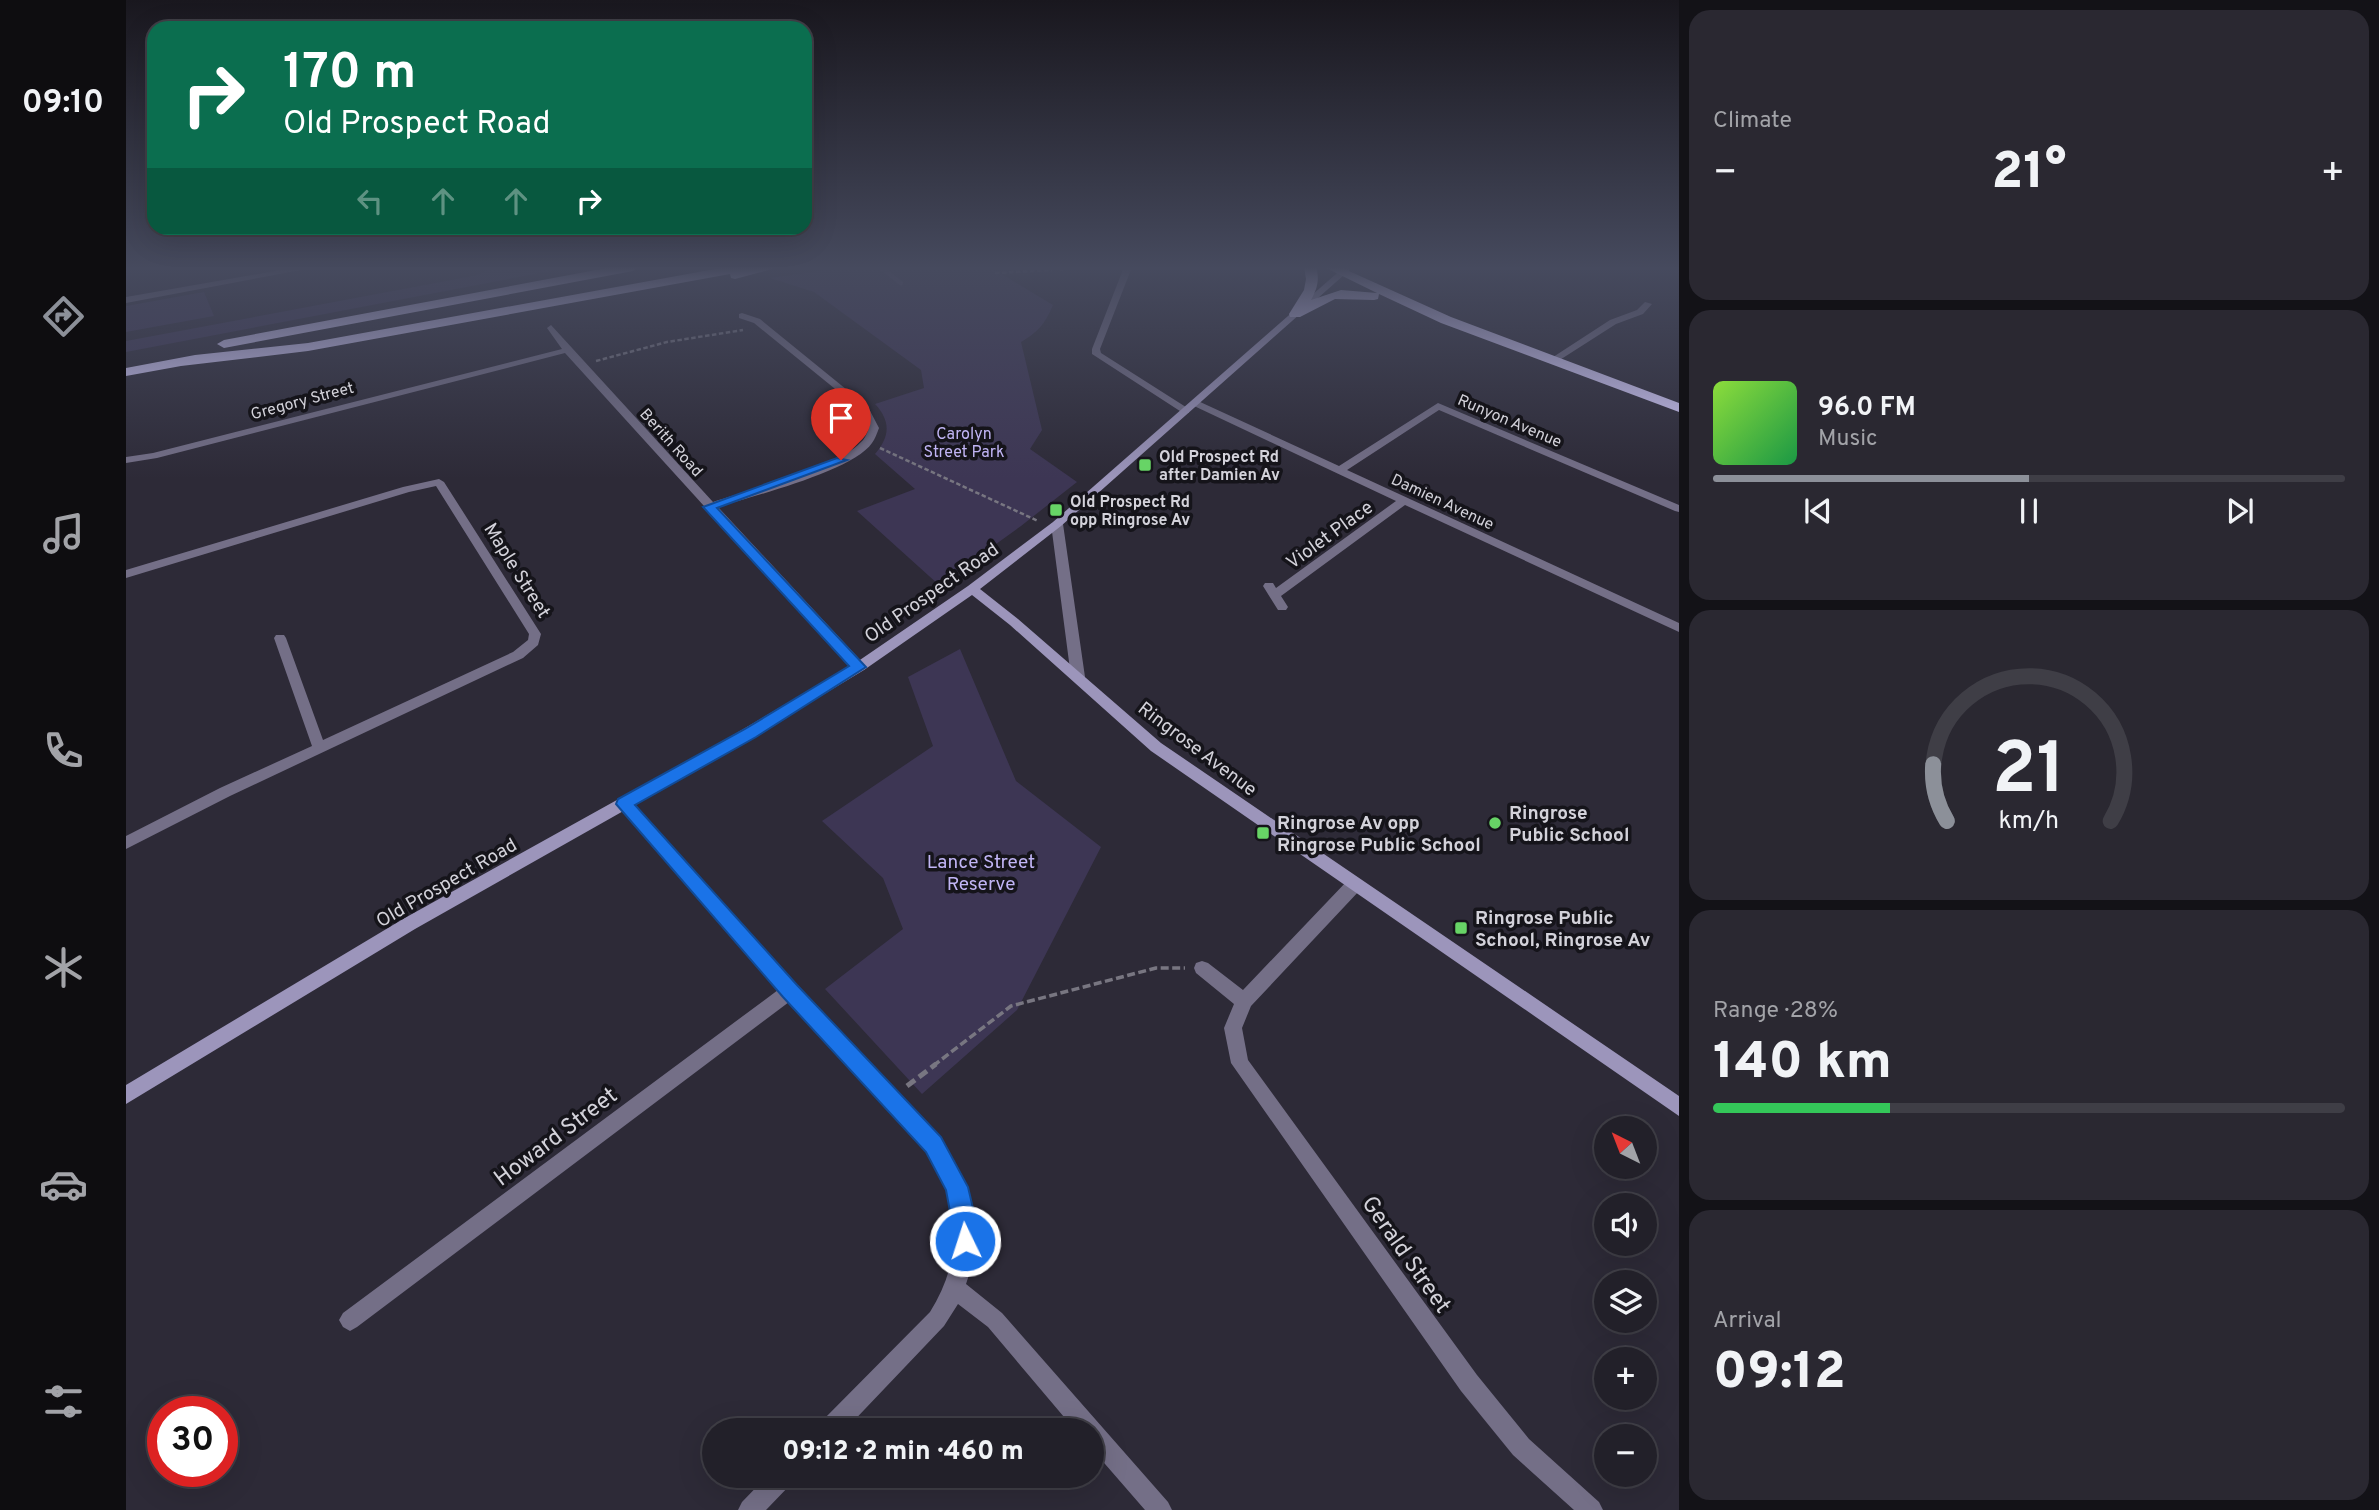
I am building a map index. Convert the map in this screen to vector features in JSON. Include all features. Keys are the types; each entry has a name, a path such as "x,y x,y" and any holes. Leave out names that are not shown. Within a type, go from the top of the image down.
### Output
{"highway":[{"path":"126,363 262,337"},
{"path":"126,372 310,337"},
{"path":"182,362 308,347 362,337"},
{"path":"1503,337 1679,394"},
{"path":"1513,337 1679,408"}],"main road":[{"name":"Old Prospect Road","path":"126,1095 409,924 750,733 859,667 972,589 1057,524 1269,337"},
{"name":"Ringrose Avenue","path":"972,589 1078,677 1156,747 1679,1107"}],"street":[{"name":"Berith Road","path":"558,337 709,507 859,667"},
{"path":"709,507 828,467 854,454 868,442 874,428 865,410 777,337"},
{"name":"Damien Avenue","path":"1101,337 1097,354 1190,407 1339,470 1679,628"},
{"path":"1558,357 1588,337"},
{"name":"Gregory Street","path":"126,460 153,456 567,350"},
{"name":"Runyon Avenue","path":"1339,470 1438,406 1679,509"},
{"name":"Maple Street","path":"126,574 407,489 439,482 533,628 534,642 518,654 320,747 126,843"},
{"name":"Violet Place","path":"1275,596 1404,500"},
{"path":"1057,524 1078,677"},
{"path":"280,638 320,747"},
{"path":"624,804 790,991 934,1145 957,1187 965,1221 965,1241 956,1290 937,1319 841,1418"},
{"name":"Gerald Street","path":"1354,885 1244,1001 1233,1028 1240,1063 1469,1384 1521,1447 1591,1510"},
{"path":"1202,968 1244,1001"},
{"name":"Howard Street","path":"350,1320 790,991"},
{"path":"956,1290 995,1320 1080,1418"},
{"path":"1104,1446 1160,1510"},
{"path":"750,1510 771,1488"}],"path":[{"path":"581,365 694,337"},
{"path":"868,442 1035,520 1057,524"},
{"path":"892,1099 925,1070 1012,1006 1156,968 1202,968"}],"green space":[{"path":"145,337 202,337 126,352 126,341"},
{"name":"Carolyn Street Park","path":"876,337 1028,337 1021,342 1042,430 1030,449 1077,482 939,585 857,511 915,489 875,454 884,441 887,429 884,417 875,404 924,388 921,370"},
{"name":"Lance Street Reserve","path":"960,649 1016,781 1101,847 1017,1010 922,1094 825,989 903,929 883,878 822,821 933,746 908,677"}],"place":[{"name":"Old Prospect Rd after Damien Av","path":"1145,465"},
{"name":"Old Prospect Rd opp Ringrose Av","path":"1056,510"},
{"name":"Ringrose Public School","path":"1495,823"},
{"name":"Ringrose Av opp Ringrose Public School","path":"1263,833"},
{"name":"Ringrose Public School, Ringrose Av","path":"1461,928"}],"route":[{"path":"841,460 828,467 709,507 859,667 750,733 624,804 790,991 934,1145 957,1187 965,1221 965,1241"}]}
